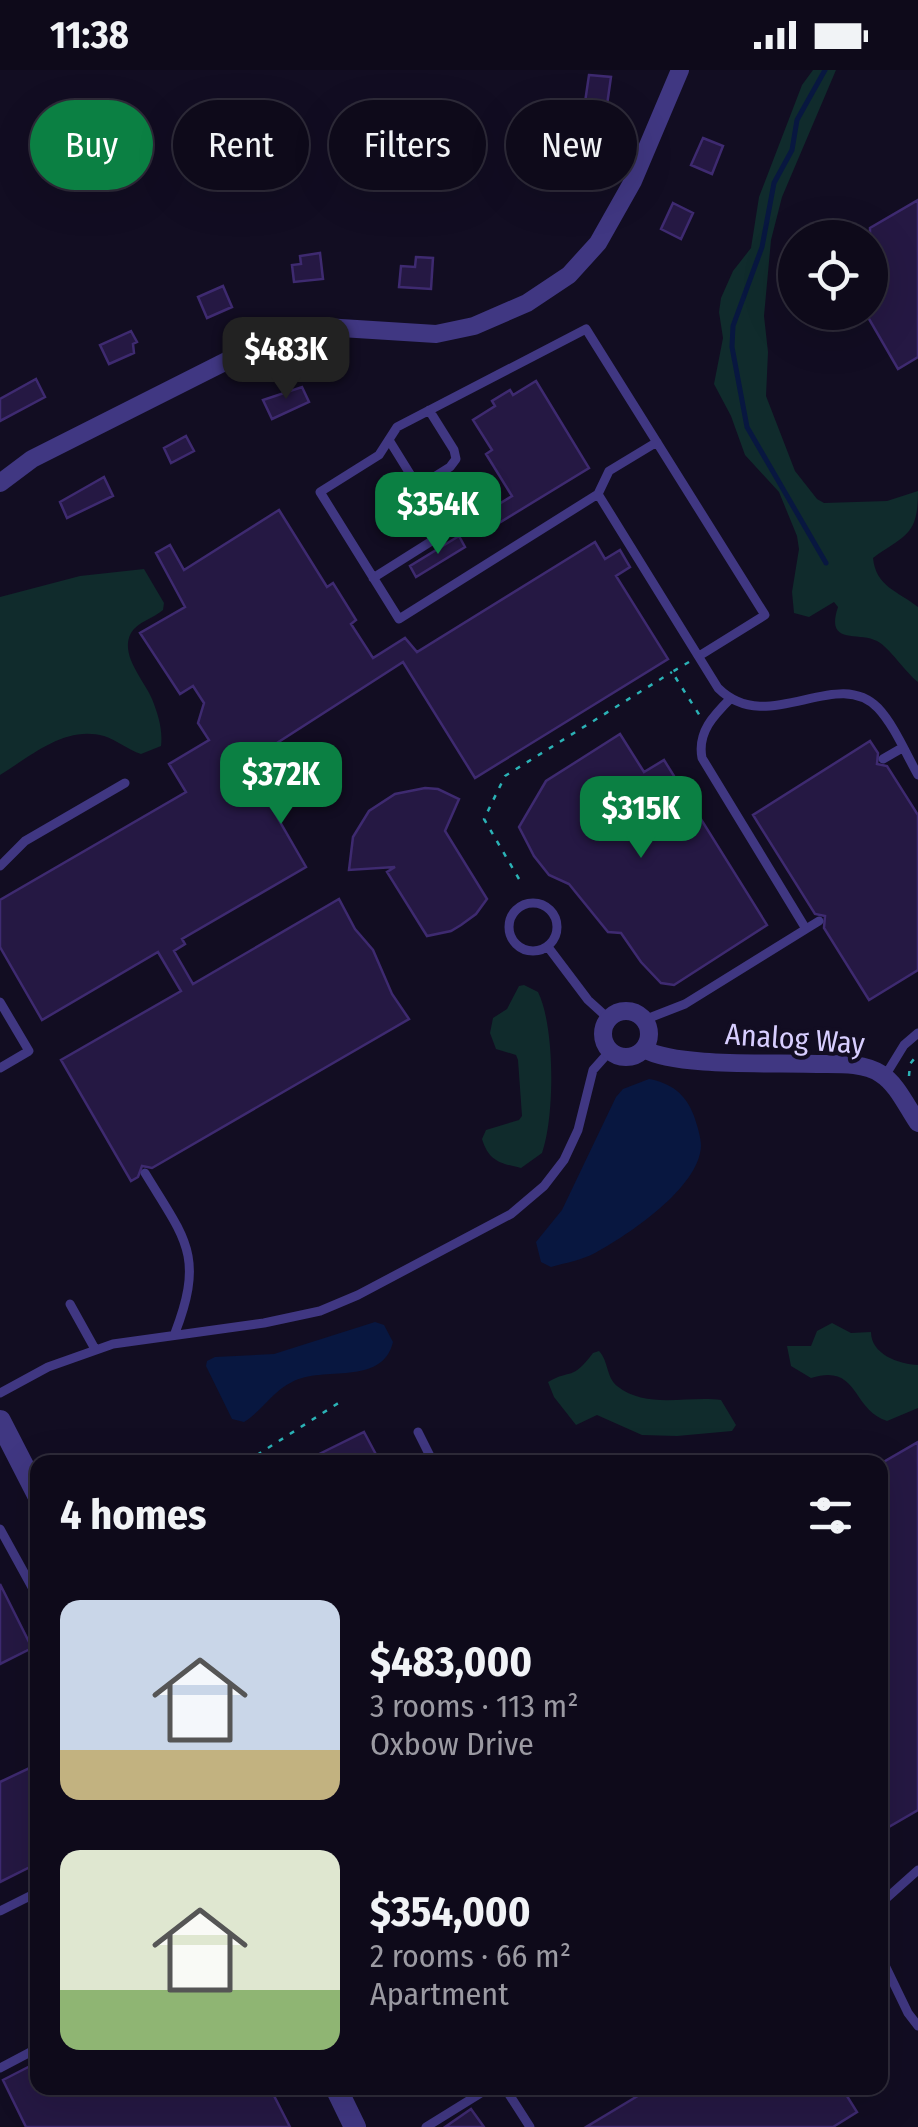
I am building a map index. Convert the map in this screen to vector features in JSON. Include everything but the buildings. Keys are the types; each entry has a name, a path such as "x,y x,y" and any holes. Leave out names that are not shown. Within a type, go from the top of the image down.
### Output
{"street":[{"path":"0,482 32,458 272,338 326,327 420,334 456,330 492,320 542,294 584,259 616,214 680,70"},
{"path":"610,1051 602,1033 609,1020 623,1012 644,1020 649,1036 644,1049"},
{"name":"Analog Way","path":"610,1051 628,1057 644,1049 669,1059 868,1068 885,1076 918,1123"},
{"path":"0,1421 9,1452 30,1483"},
{"path":"339,2095 355,2127"}],"lane":[{"path":"657,442 609,471 598,494 399,619 320,492 379,455 397,427 586,330 657,442 765,614 699,656"},
{"path":"418,487 456,459 430,410"},
{"path":"373,578 446,532 389,440"},
{"path":"598,494 718,688 731,698 770,708 836,694 857,696 877,707 918,774"},
{"path":"731,698 708,724 700,747 702,758 806,929"},
{"path":"882,760 902,748"},
{"path":"0,866 25,841 125,783"},
{"path":"540,904 552,913 557,935 548,947 532,951 512,940 509,923 520,908 540,904"},
{"path":"644,1020 684,1004 820,921"},
{"path":"548,947 588,1000 609,1020"},
{"path":"0,1002 29,1051 0,1068"},
{"path":"885,1076 904,1045 918,1033"},
{"path":"0,1393 48,1367 95,1349 320,1311 358,1295 510,1214 544,1186 564,1160 578,1130 593,1070 610,1051"},
{"path":"145,1172 180,1231 190,1259 189,1296 175,1333"},
{"path":"70,1304 95,1349"},
{"path":"418,1432 429,1455"},
{"path":"0,1529 30,1583"},
{"path":"888,1897 918,1870"},
{"path":"0,1911 30,1896"},
{"path":"888,1970 918,2026"},
{"path":"0,2068 30,2052"},
{"path":"426,2127 477,2095"},
{"path":"509,2095 530,2127"}],"path":[{"path":"519,878 484,819 505,776 699,656"},
{"path":"672,672 698,716 708,724"},
{"path":"909,1080 910,1064 918,1054"},
{"path":"257,1455 340,1402"}],"green space":[{"path":"813,70 836,70 782,197 771,240 764,316 768,352 766,396 795,471 817,499 824,503 887,501 918,491 916,517 908,532 873,558 883,582 918,607 918,682 877,641 840,632 834,602 809,617 794,613 797,536 779,492 745,455 714,384 723,338 721,298 733,271 751,248 759,197 802,85"},
{"path":"144,569 164,603 163,610 134,629 128,650 156,710 161,746 141,754 104,736 76,735 49,744 0,775 0,597 80,576"},
{"path":"519,986 538,992 544,1007 551,1095 542,1153 521,1168 496,1160 482,1139 486,1130 522,1116 518,1060 516,1055 496,1049 490,1033 493,1018 507,1009"},
{"path":"832,1323 851,1333 871,1332 881,1352 902,1363 918,1365 918,1408 887,1421 875,1415 847,1382 827,1375 811,1378 791,1366 787,1346 811,1346 817,1331"},
{"path":"599,1351 613,1382 629,1393 655,1400 721,1400 736,1425 732,1431 677,1436 642,1435 597,1415 576,1425 554,1397 548,1382 575,1371"}],"water":[{"path":"649,1079 677,1091 694,1116 701,1146 688,1178 643,1222 595,1253 551,1267 541,1262 536,1242 562,1210 616,1097 623,1089"},
{"path":"375,1322 384,1325 393,1342 387,1356 377,1365 292,1382 244,1422 232,1419 206,1366 215,1357 274,1354"}],"waterway":[{"path":"825,70 797,120 792,150 774,183 762,247 733,326 732,347 747,427 826,563"}]}
